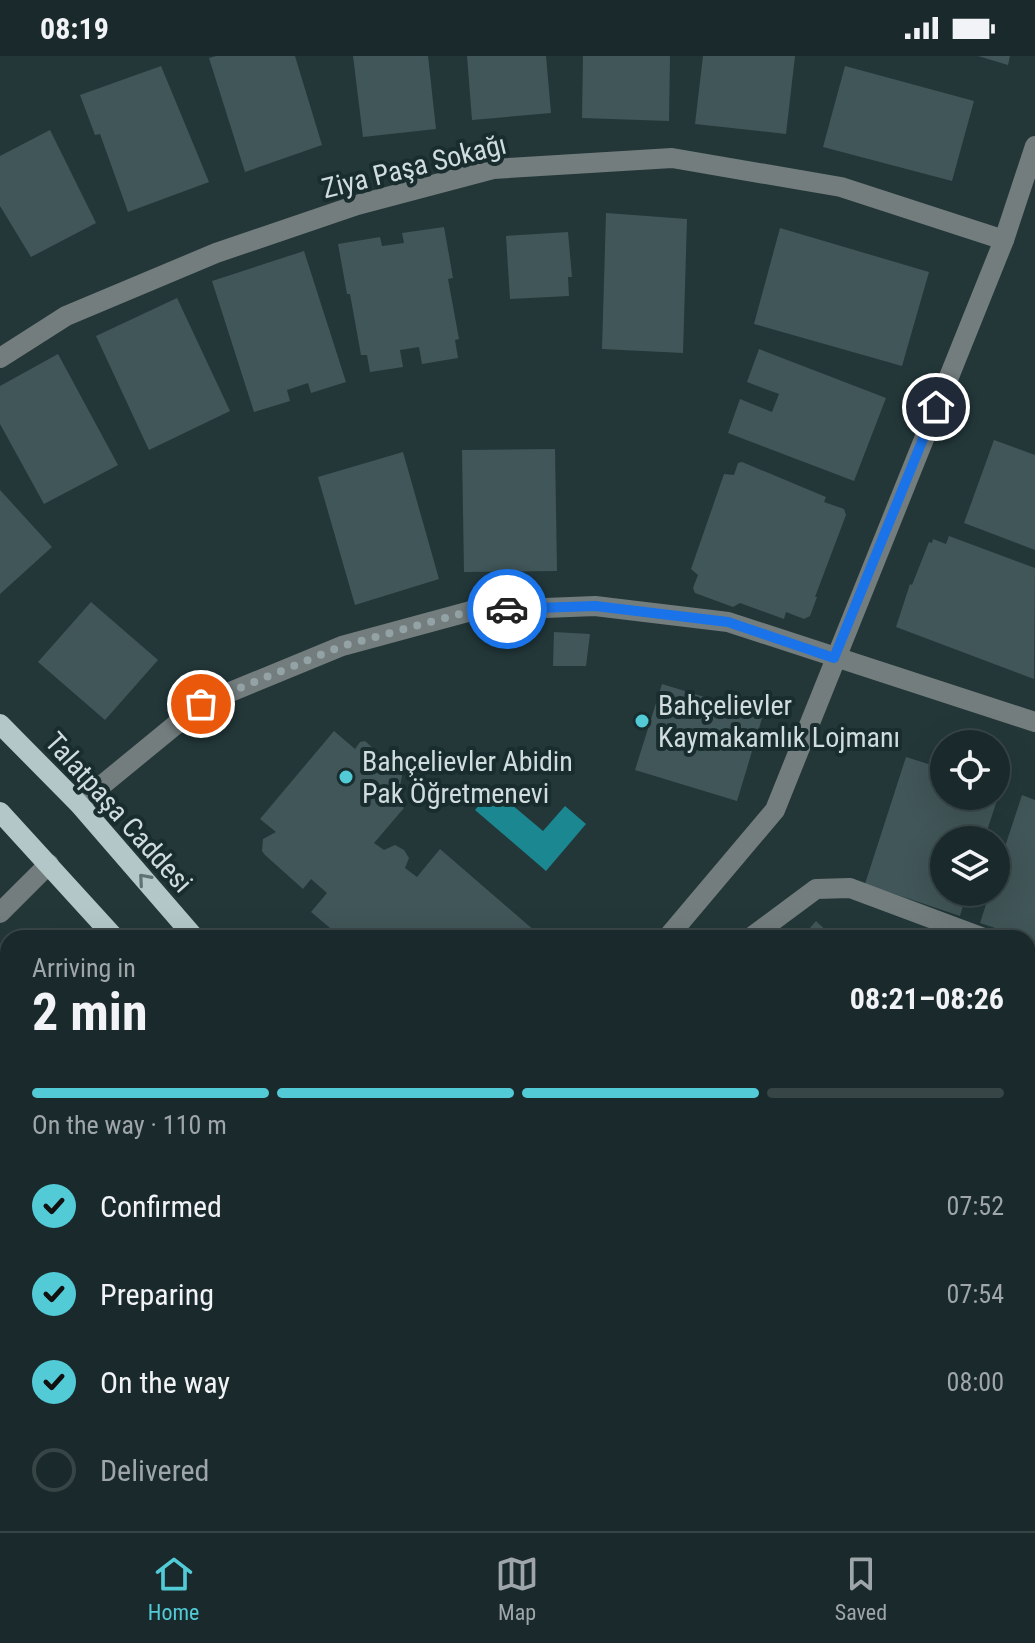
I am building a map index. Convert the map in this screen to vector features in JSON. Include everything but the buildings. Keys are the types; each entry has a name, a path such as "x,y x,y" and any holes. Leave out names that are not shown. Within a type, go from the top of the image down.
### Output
{"main road":[{"name":"Talatpaşa Caddesi","path":"0,724 79,804 188,930"},
{"path":"0,812 108,930"}],"street":[{"path":"674,930 775,810 1004,240 1035,146"},
{"name":"Ziya Paşa Sokağı","path":"0,358 66,316 216,253 357,205 493,169 672,158 841,187 1004,240"},
{"path":"79,804 201,704 342,646 471,611 595,606 728,622 1035,722"},
{"path":"0,913 49,864"},
{"path":"761,930 816,889 850,888 963,930"}],"shaded area":[{"path":"493,789 543,831 565,806 586,824 546,871 475,810"}],"way so far":[{"path":"201,704 342,646 471,611 507,609"}],"place":[{"name":"Bahçelievler Kaymakamlık Lojmanı","path":"642,721"},
{"name":"Bahçelievler Abidin Pak Öğretmenevi","path":"346,777"}],"route":[{"path":"507,609 595,606 728,622 834,658 936,407"}]}
